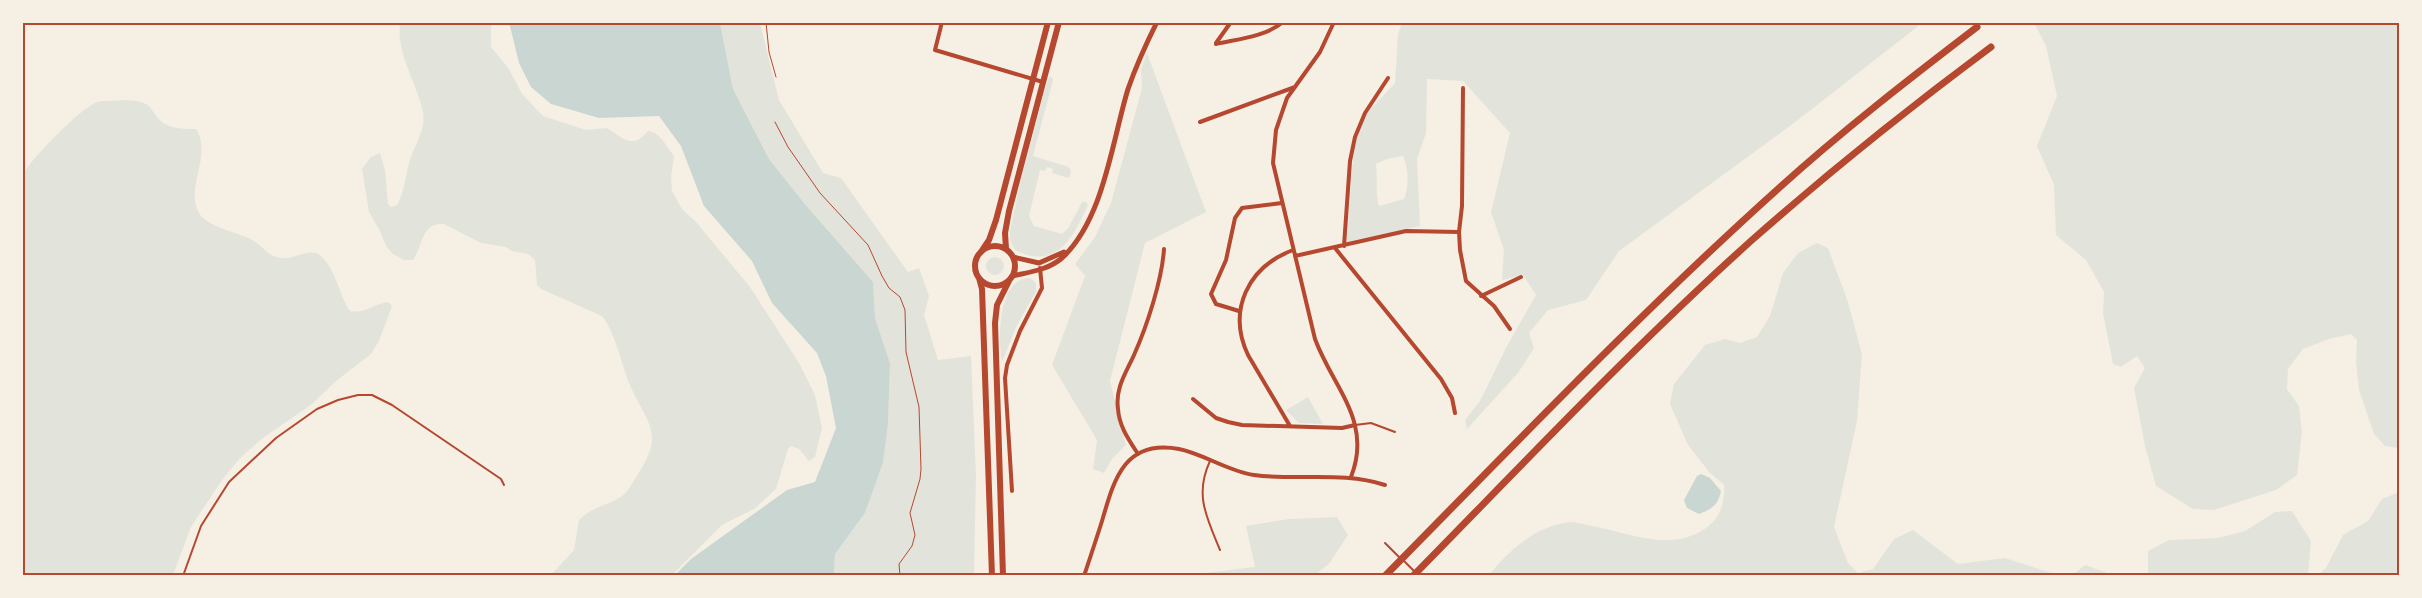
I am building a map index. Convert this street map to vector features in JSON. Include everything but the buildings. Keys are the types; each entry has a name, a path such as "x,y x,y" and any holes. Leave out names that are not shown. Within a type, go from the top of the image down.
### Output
{"highway":[{"path":"992,576 982,289 975,268 975,261 989,240 996,220 1048,22"},
{"path":"1006,250 1005,233 1009,211 1059,22"},
{"path":"1386,576 1734,228 1866,113 1976,27"},
{"path":"1413,576 1637,350 1744,248 1884,128 1991,47"},
{"path":"981,252 993,246 1006,250 1013,258 1015,264 1011,278 997,305 995,323 1003,576"},
{"path":"979,278 991,286 998,286 1011,278"}],"main road":[{"path":"1011,278 1041,270 1055,263 1069,250 1088,220 1098,197 1131,82 1157,22"},
{"path":"1013,258 1039,263 1069,250"}],"street":[{"path":"942,22 935,50 1043,82"},
{"path":"1231,22 1216,44 1252,36 1276,28 1283,22"},
{"path":"1334,22 1320,52 1287,98 1276,130 1273,163 1315,339 1327,366 1347,399 1355,425 1358,454 1351,477"},
{"path":"1344,246 1350,161 1355,137 1365,113 1388,78"},
{"path":"1200,122 1295,87"},
{"path":"1462,88 1462,206 1459,232 1460,250 1466,281 1494,306 1510,329"},
{"path":"1239,311 1216,304 1211,294 1226,260 1235,218 1242,208 1282,203"},
{"path":"1295,256 1406,231 1459,232"},
{"path":"1334,248 1442,379 1452,398 1455,412"},
{"path":"1138,454 1125,432 1118,409 1119,384 1134,355 1162,269 1164,249"},
{"path":"1290,426 1243,344 1239,330 1239,311 1252,282 1265,265 1293,250"},
{"path":"1012,491 1005,378 1006,365 1020,331 1042,288 1039,263"},
{"path":"1481,296 1522,277"},
{"path":"1193,399 1216,418 1242,425 1342,428 1355,425"},
{"path":"1084,576 1113,483 1123,466 1138,454 1160,447 1180,449 1246,474 1268,477 1351,477 1385,485"}],"lane":[{"path":"183,576 201,526 229,482 276,438 317,409 338,400 358,395 372,395 392,405 501,479 504,485"},
{"path":"1355,425 1371,423 1396,432"},
{"path":"1210,461 1203,475 1201,491 1220,550"},
{"path":"1385,543 1418,576"}],"path":[{"path":"766,22 769,52 776,77"},
{"path":"775,122 788,147 820,193 868,245 886,282 900,297 905,310 906,352 919,408 920,479 912,500 910,513 915,535 912,546 899,564 900,576"}],"shaded area":[{"path":"509,22 720,23 733,89 769,159 804,203 873,282 875,318 890,363 888,424 883,463 865,513 835,554 834,575 675,575 691,559 787,490 815,482 836,428 826,376 817,353 772,303 752,261 704,206 681,146 659,116 599,118 551,104 531,87 519,63"},
{"path":"400,23 491,23 491,47 509,69 522,94 543,116 586,130 607,128 632,141 642,137 648,131 660,137 674,156 671,177 672,191 682,209 696,222 750,287 799,363 815,395 822,428 815,457 809,461 799,449 791,446 788,449 776,489 754,509 722,525 672,575 551,575 574,550 579,520 594,509 614,501 625,493 632,484 651,447 652,437 647,418 629,383 611,330 602,316 541,289 537,285 535,260 528,254 512,251 506,247 481,243 444,224 436,224 431,227 424,236 413,260 404,260 393,254 386,246 369,212 362,169 371,157 380,153 385,170 388,204 391,207 397,205 424,118 401,46"},
{"path":"720,23 760,23 779,100 823,173 841,178 908,272 919,268 929,296 924,315 938,360 971,356 976,476 974,575 834,575 835,554 865,513 883,463 888,424 890,363 875,318 873,282 804,203 769,159 733,89"},
{"path":"1402,23 1919,23 1917,27 1794,123 1619,251 1586,300 1548,310 1529,333 1534,348 1518,373 1467,429 1465,420 1480,401 1507,346 1536,295 1523,275 1502,280 1504,250 1491,212 1510,133 1463,81 1427,79 1426,133 1417,159 1420,226 1347,242 1354,144 1368,112 1395,83 1398,34","holes":["1403,156 1408,178 1404,199 1379,206 1376,164 1387,159"]},
{"path":"2034,23 2399,23 2398,448 2385,446 2374,434 2359,390 2356,362 2357,340 2351,334 2329,339 2303,349 2288,369 2287,389 2299,406 2302,432 2297,475 2276,490 2214,510 2193,509 2156,486 2145,446 2134,388 2145,368 2137,356 2121,367 2113,364 2103,313 2104,292 2086,260 2056,235 2054,185 2037,146 2057,96 2046,46"},
{"path":"1147,53 1206,212 1145,243 1110,381 1126,445 1112,459 1104,473 1093,469 1097,440 1052,365 1085,276 1075,264 1095,237 1111,203 1142,88 1141,69"},
{"path":"1051,76 1053,80 1033,156 1069,167 1071,171 1069,178 1052,173 1053,169 1047,167 1045,171 1040,170 1029,216 1034,226 1062,234 1069,227 1082,202 1086,202 1088,205 1076,229 1061,248 1052,254 1042,256 1029,255 1015,250 1010,240 1010,231 1021,180 1048,79"},
{"path":"132,100 146,104 166,125 196,129 201,140 202,151 196,185 196,207 207,221 254,241 270,254 278,257 288,258 308,253 318,254 327,263 335,276 350,311 361,311 388,302 392,306 379,341 371,354 336,381 312,404 263,438 240,458 222,480 191,527 173,575 23,575 23,174 28,166 67,124 87,108 101,101"},
{"path":"1817,243 1828,248 1847,299 1862,354 1857,421 1834,527 1848,563 1858,573 1873,569 1894,539 1913,530 1958,564 2005,558 2057,575 1489,575 1514,548 1546,528 1558,524 1576,522 1650,539 1664,540 1692,535 1711,524 1721,509 1724,485 1709,472 1688,445 1670,404 1674,384 1705,345 1725,339 1740,343 1757,337 1770,316 1783,273 1798,253"},
{"path":"995,257 1001,260 1004,266 1001,272 995,275 989,272 986,266 989,260"},
{"path":"1030,278 1036,283 1036,292 1017,325 1002,362 1000,326 1006,299 1011,288 1019,281"},
{"path":"1308,397 1323,424 1299,423 1286,410"},
{"path":"1701,474 1710,478 1721,491 1714,506 1699,514 1687,508 1684,500 1697,476"},
{"path":"2400,493 2399,575 2318,575 2326,568 2343,535 2368,521 2382,499"},
{"path":"2292,511 2311,541 2308,575 2148,575 2148,551 2169,540 2218,538 2245,531 2275,512"},
{"path":"1337,517 1348,535 1329,564 1315,575 1188,575 1255,567 1246,526 1289,519"},
{"path":"2085,565 2113,575 2073,575"}]}
